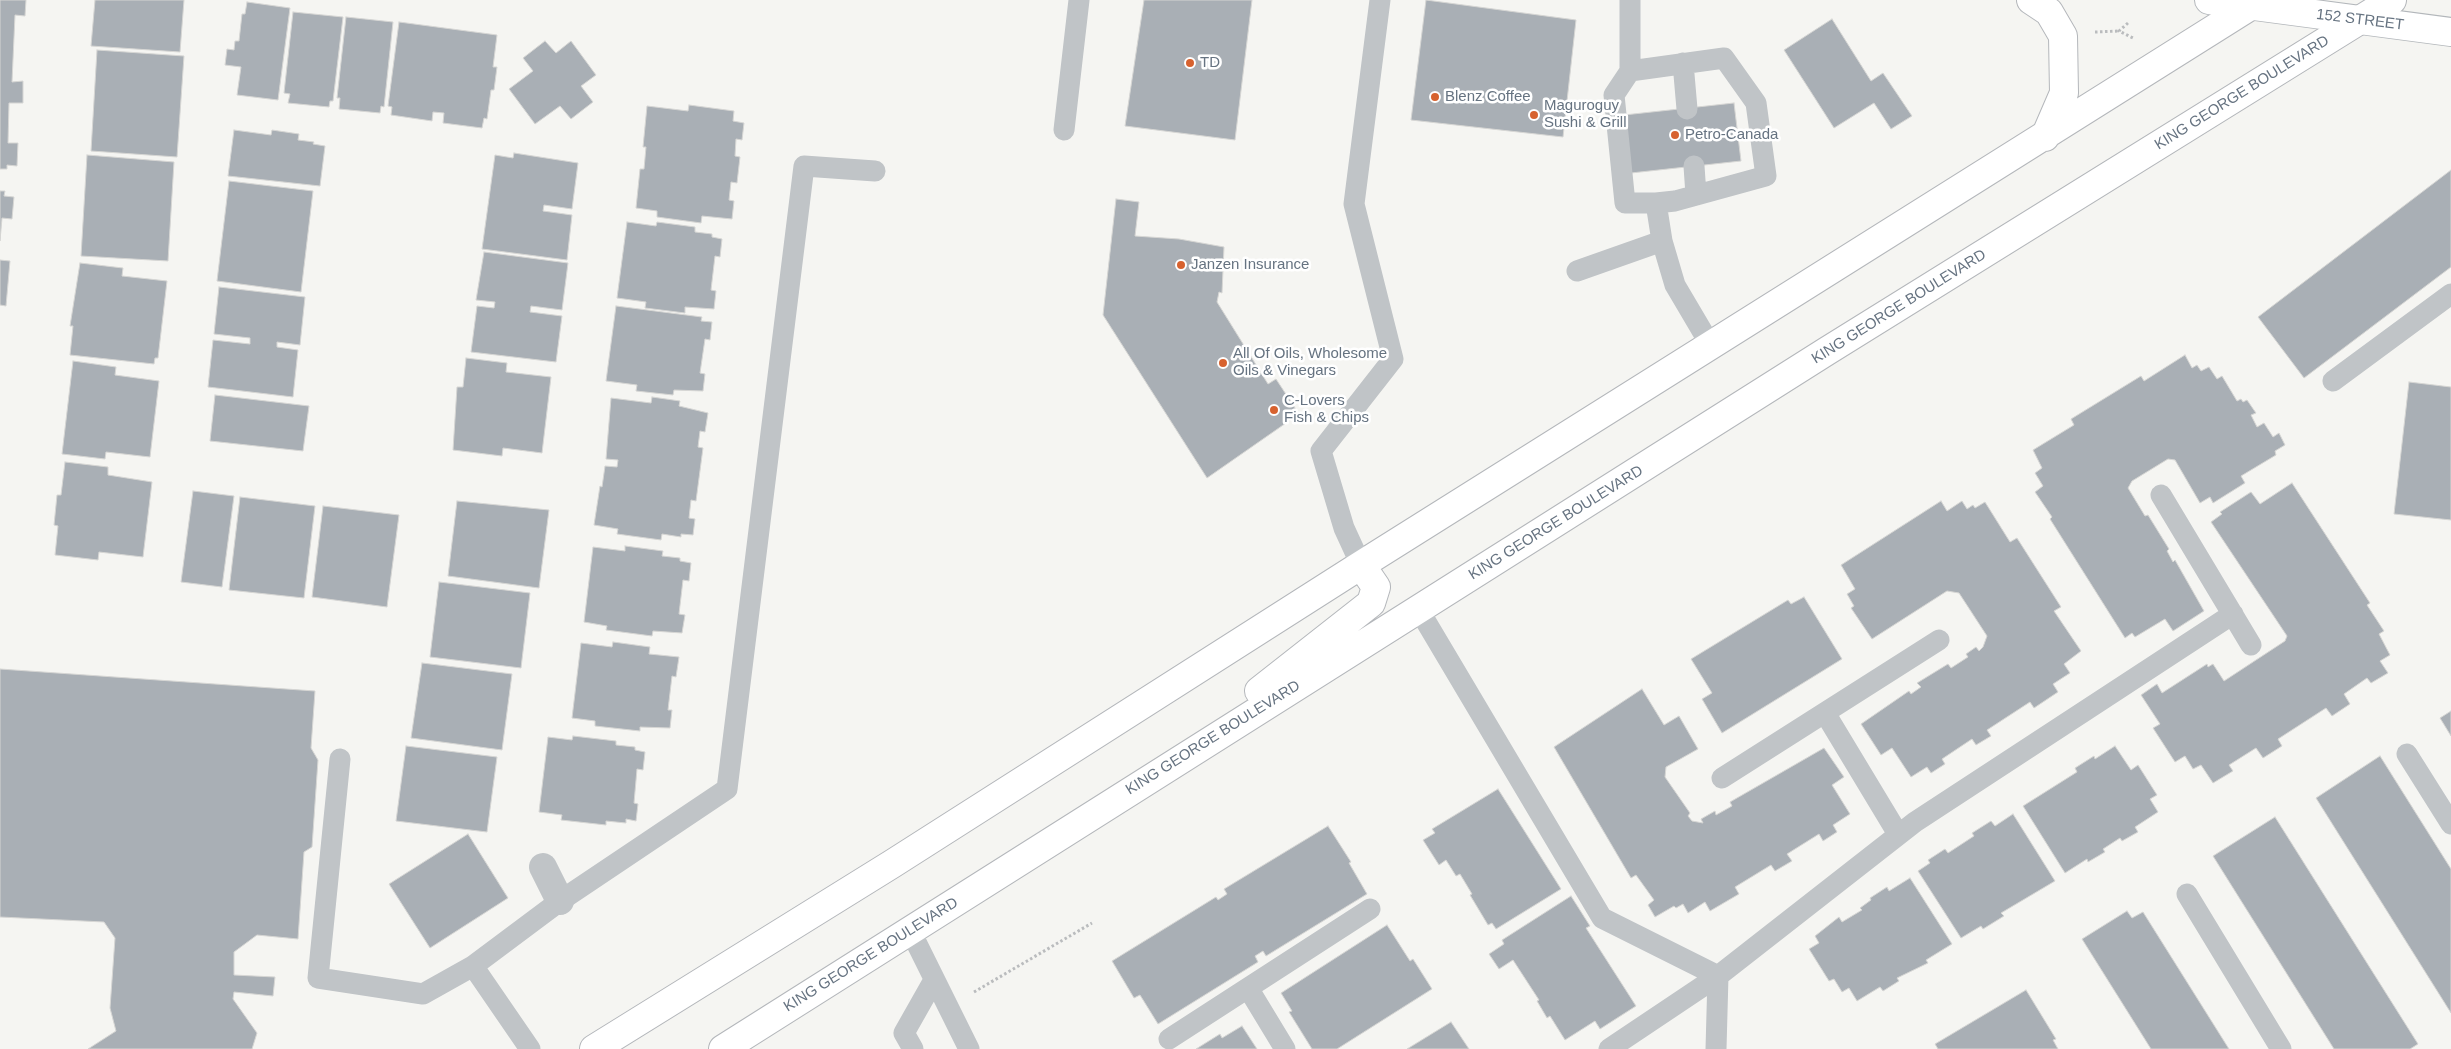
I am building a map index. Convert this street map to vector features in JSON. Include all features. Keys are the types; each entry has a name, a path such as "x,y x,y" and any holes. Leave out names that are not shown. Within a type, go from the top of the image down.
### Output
{"main road":[{"path":"2031,0 2049,12 2063,36 2064,93 2045,136"},
{"name":"152 STREET","path":"2209,0 2256,3 2360,20 2451,32"},
{"name":"KING GEORGE BOULEVARD","path":"723,1049 1150,777 1419,610 1980,255 2392,0"},
{"path":"594,1049 892,864 1361,565 2256,3"},
{"path":"1150,777 1371,603 1376,586 1361,565"}],"street":[{"path":"543,867 560,901"}],"lane":[{"path":"1064,130 1079,0"},
{"path":"1361,565 1344,528 1321,451 1393,359 1354,204 1380,0"},
{"path":"1630,0 1630,71 1614,95 1625,203 1656,203 1696,195 1766,176 1756,103 1724,58 1630,71"},
{"path":"1683,63 1687,109"},
{"path":"340,759 318,978 423,994 473,966 560,901 727,789 804,166 875,171"},
{"path":"1694,166 1696,195"},
{"path":"1656,203 1662,241 1675,285 1711,346"},
{"path":"1577,271 1662,241"},
{"path":"2333,381 2451,294"},
{"path":"2161,496 2251,645"},
{"path":"1419,610 1602,918 1718,976"},
{"path":"1609,1049 1718,976 1898,834 2233,614"},
{"path":"1722,778 1939,640"},
{"path":"1825,713 1898,834"},
{"path":"2407,754 2451,824"},
{"path":"2187,894 2281,1049"},
{"path":"1169,1039 1370,909"},
{"path":"910,930 969,1049"},
{"path":"473,966 530,1049"},
{"path":"1716,1049 1718,976"},
{"path":"913,1049 904,1033 934,980"},
{"path":"1248,988 1285,1049"}],"path":[{"path":"2120,32 2128,23"},
{"path":"2088,33 2120,32 2135,39"},
{"path":"948,1007 1092,923"}],"building":[{"path":"0,0 26,0 25,16 15,15 12,82 23,81 23,103 9,103 8,143 18,143 17,166 7,165 7,169 0,169"},
{"path":"95,0 184,0 180,52 91,46"},
{"name":"TD","path":"1144,0 1252,0 1235,140 1125,126"},
{"path":"1426,0 1576,20 1563,137 1411,120"},
{"path":"247,2 290,8 278,100 237,95 241,67 225,65 227,49 234,50 235,41 239,41 242,14 245,14"},
{"path":"293,12 343,17 333,101 330,101 329,107 288,103 290,94 284,93"},
{"path":"346,17 393,22 384,107 381,106 380,113 339,109 340,98 337,98"},
{"path":"1832,19 1871,81 1883,73 1912,116 1891,129 1874,103 1834,128 1784,50"},
{"path":"399,22 497,35 493,67 497,67 494,90 491,90 487,119 484,118 482,128 443,123 444,113 433,112 432,121 391,115 392,107 388,106"},
{"path":"545,41 556,53 571,41 596,75 581,86 593,102 571,119 560,106 535,124 509,89 533,71 523,58"},
{"path":"97,50 184,56 177,157 91,151"},
{"path":"1734,103 1741,161 1631,173 1624,115"},
{"path":"689,105 734,111 733,121 744,123 742,140 736,139 735,156 740,157 737,183 731,182 729,200 734,201 732,219 702,216 701,223 657,217 657,211 636,208 640,169 644,169 646,147 643,147 647,106 688,111"},
{"path":"234,130 271,135 272,130 299,134 298,140 314,142 313,144 325,146 320,186 228,176"},
{"path":"514,153 578,163 572,209 544,205 543,211 572,215 567,260 482,249 495,155 513,158"},
{"path":"87,155 174,162 168,261 81,256"},
{"path":"2451,170 2451,267 2304,378 2258,317"},
{"path":"229,181 313,191 301,292 217,281"},
{"path":"0,191 5,191 4,196 14,197 12,219 2,218 0,241"},
{"path":"1116,199 1139,202 1135,236 1179,239 1224,247 1222,293 1219,292 1217,302 1268,384 1276,379 1299,414 1207,478 1103,315"},
{"path":"627,222 656,226 657,222 695,227 695,232 712,234 712,237 722,239 720,257 715,256 711,290 716,291 714,309 685,307 685,313 645,308 646,302 617,298"},
{"path":"484,252 568,263 562,310 531,306 530,312 562,316 556,362 471,352 477,306 494,308 495,302 476,300"},
{"path":"0,260 10,261 6,306 0,305"},
{"path":"80,263 123,268 122,276 167,281 158,358 155,358 154,364 70,355 73,326 70,326"},
{"path":"219,287 305,297 300,345 277,342 277,347 298,350 293,397 208,387 213,340 250,344 250,338 214,334"},
{"path":"616,306 702,317 701,321 712,322 710,340 705,339 700,373 705,374 703,391 674,390 673,395 636,391 637,385 606,381"},
{"path":"2185,355 2192,368 2197,365 2201,371 2209,367 2217,379 2222,376 2237,401 2241,399 2243,402 2247,400 2256,413 2251,415 2257,427 2264,423 2273,437 2279,433 2285,445 2275,451 2276,455 2241,476 2245,483 2213,503 2210,497 2200,503 2175,460 2168,459 2132,481 2128,488 2145,516 2148,515 2169,549 2167,551 2173,562 2175,560 2204,611 2173,631 2165,619 2135,637 2132,633 2125,638 2035,492 2043,486 2035,473 2042,468 2033,450 2074,425 2071,419 2141,376 2144,381"},
{"path":"466,358 507,363 506,372 551,377 542,453 503,448 502,456 453,450 457,387 463,387"},
{"path":"73,361 116,367 115,375 159,381 150,457 106,452 105,459 62,454"},
{"path":"2409,382 2451,387 2451,520 2394,514"},
{"path":"215,395 309,406 303,451 210,441"},
{"path":"652,397 680,401 679,406 708,413 705,432 700,431 698,447 703,448 696,501 691,500 689,518 695,519 693,535 681,534 681,537 662,534 661,540 617,534 618,529 594,525 605,466 617,467 618,460 606,459 611,398 651,403"},
{"path":"65,462 108,467 108,475 152,482 143,557 99,552 98,560 55,555 58,526 54,525 57,495 61,495"},
{"path":"2292,483 2370,603 2367,605 2384,631 2379,634 2390,655 2380,661 2388,673 2371,683 2367,678 2344,694 2350,704 2332,716 2326,708 2278,739 2282,746 2263,758 2256,748 2229,765 2233,771 2213,783 2201,765 2193,769 2185,756 2175,762 2153,728 2160,724 2141,695 2157,684 2162,693 2207,664 2208,667 2213,664 2224,681 2285,641 2287,636 2211,522 2222,514 2220,512 2251,492 2260,504"},
{"path":"193,491 234,496 222,587 181,582"},
{"path":"240,497 315,506 304,598 229,590"},
{"path":"457,501 549,510 539,588 448,576"},
{"path":"1941,501 1947,511 1962,501 1967,509 1973,505 1975,508 1985,502 2010,542 2017,538 2061,607 2054,611 2081,651 2064,664 2070,673 2053,684 2058,692 2034,708 2030,702 1987,730 1991,736 1976,745 1972,739 1942,759 1945,764 1931,773 1927,767 1911,777 1892,748 1881,755 1861,724 1909,691 1911,694 1921,687 1917,683 1948,664 1951,668 1968,657 1966,654 1976,647 1979,651 1983,647 1987,636 1959,593 1947,591 1872,639 1851,608 1854,606 1847,594 1855,589 1841,565"},
{"path":"323,506 399,515 387,607 312,597"},
{"path":"625,546 663,551 662,556 680,558 680,561 691,563 689,581 683,580 679,614 685,615 682,633 653,631 652,636 606,630 607,626 584,622 593,547 625,551"},
{"path":"439,582 530,593 521,668 430,657"},
{"path":"1804,597 1842,659 1722,733 1702,699 1712,693 1691,659 1788,600 1791,604"},
{"path":"613,642 650,647 649,654 679,657 676,677 672,676 668,710 672,710 670,728 640,727 640,731 595,726 595,721 572,718 581,643 612,647"},
{"path":"422,663 512,674 502,750 411,738"},
{"path":"0,669 315,691 311,748 318,760 312,847 304,852 298,939 257,935 234,952 234,975 275,977 273,996 234,992 233,999 257,1033 252,1049 88,1049 116,1031 110,1008 115,938 104,922 0,917"},
{"path":"1642,689 1664,725 1679,716 1698,749 1666,767 1665,777 1690,813 1688,816 1692,821 1703,823 1701,819 1715,811 1716,815 1732,806 1730,802 1824,748 1844,777 1832,785 1850,814 1833,825 1837,832 1823,841 1819,834 1787,854 1792,861 1775,871 1771,865 1735,887 1739,894 1710,911 1705,902 1688,913 1683,904 1676,908 1674,906 1655,917 1648,905 1654,900 1636,875 1631,878 1554,747"},
{"path":"2451,711 2451,736 2440,718"},
{"path":"573,736 616,741 616,745 635,747 635,750 645,752 643,770 637,769 634,803 638,804 636,821 626,819 626,823 606,821 606,825 561,820 562,815 539,812 548,737 572,740"},
{"path":"406,746 497,757 487,832 396,821"},
{"path":"2115,746 2131,770 2138,765 2157,795 2150,799 2158,812 2135,827 2138,832 2122,841 2120,838 2103,849 2105,852 2088,862 2087,859 2065,873 2023,806 2077,772 2075,768 2094,756 2095,759"},
{"path":"2380,756 2451,869 2451,1013 2316,798"},
{"path":"1498,789 1561,889 1496,929 1492,923 1488,925 1460,874 1456,876 1446,860 1439,865 1423,840 1435,833 1432,829"},
{"path":"2013,814 2055,881 2001,913 2004,916 1983,929 1981,926 1961,938 1918,871 1930,863 1928,860 1945,849 1948,853 1974,836 1972,833 1991,821 1995,826"},
{"path":"2275,817 2418,1044 2410,1049 2334,1049 2213,856"},
{"path":"1328,826 1351,862 1349,863 1367,894 1266,956 1263,951 1255,956 1258,962 1158,1024 1140,995 1134,998 1112,961 1216,897 1218,900 1227,894 1224,889"},
{"path":"468,834 508,898 430,948 389,884"},
{"path":"1910,878 1952,944 1926,960 1928,963 1897,978 1899,981 1883,991 1880,987 1857,1001 1849,988 1842,992 1834,979 1829,981 1809,949 1819,943 1815,936 1839,917 1842,922 1862,910 1860,908 1871,900 1870,898 1887,887 1889,891"},
{"path":"1571,896 1590,926 1586,928 1636,1006 1600,1029 1595,1021 1565,1040 1550,1016 1547,1018 1537,1001 1539,1000 1513,960 1499,969 1489,954 1504,944 1502,940"},
{"path":"2127,911 2132,918 2143,912 2229,1049 2151,1049 2082,939"},
{"path":"1387,925 1410,961 1413,959 1432,989 1337,1049 1312,1049 1289,1012 1292,1011 1281,993"},
{"path":"2026,990 2056,1039 2053,1040 2058,1049 1938,1049 1935,1044"},
{"path":"1451,1022 1469,1049 1407,1049"},
{"path":"1242,1026 1257,1049 1196,1049 1220,1034 1222,1038"}],"place":[{"name":"TD","path":"1190,63"},
{"name":"Blenz Coffee","path":"1435,97"},
{"name":"Maguroguy Sushi & Grill","path":"1534,115"},
{"name":"Petro-Canada","path":"1675,135"},
{"name":"Janzen Insurance","path":"1181,265"},
{"name":"All Of Oils, Wholesome Oils & Vinegars","path":"1223,363"},
{"name":"C-Lovers Fish & Chips","path":"1274,410"}]}
